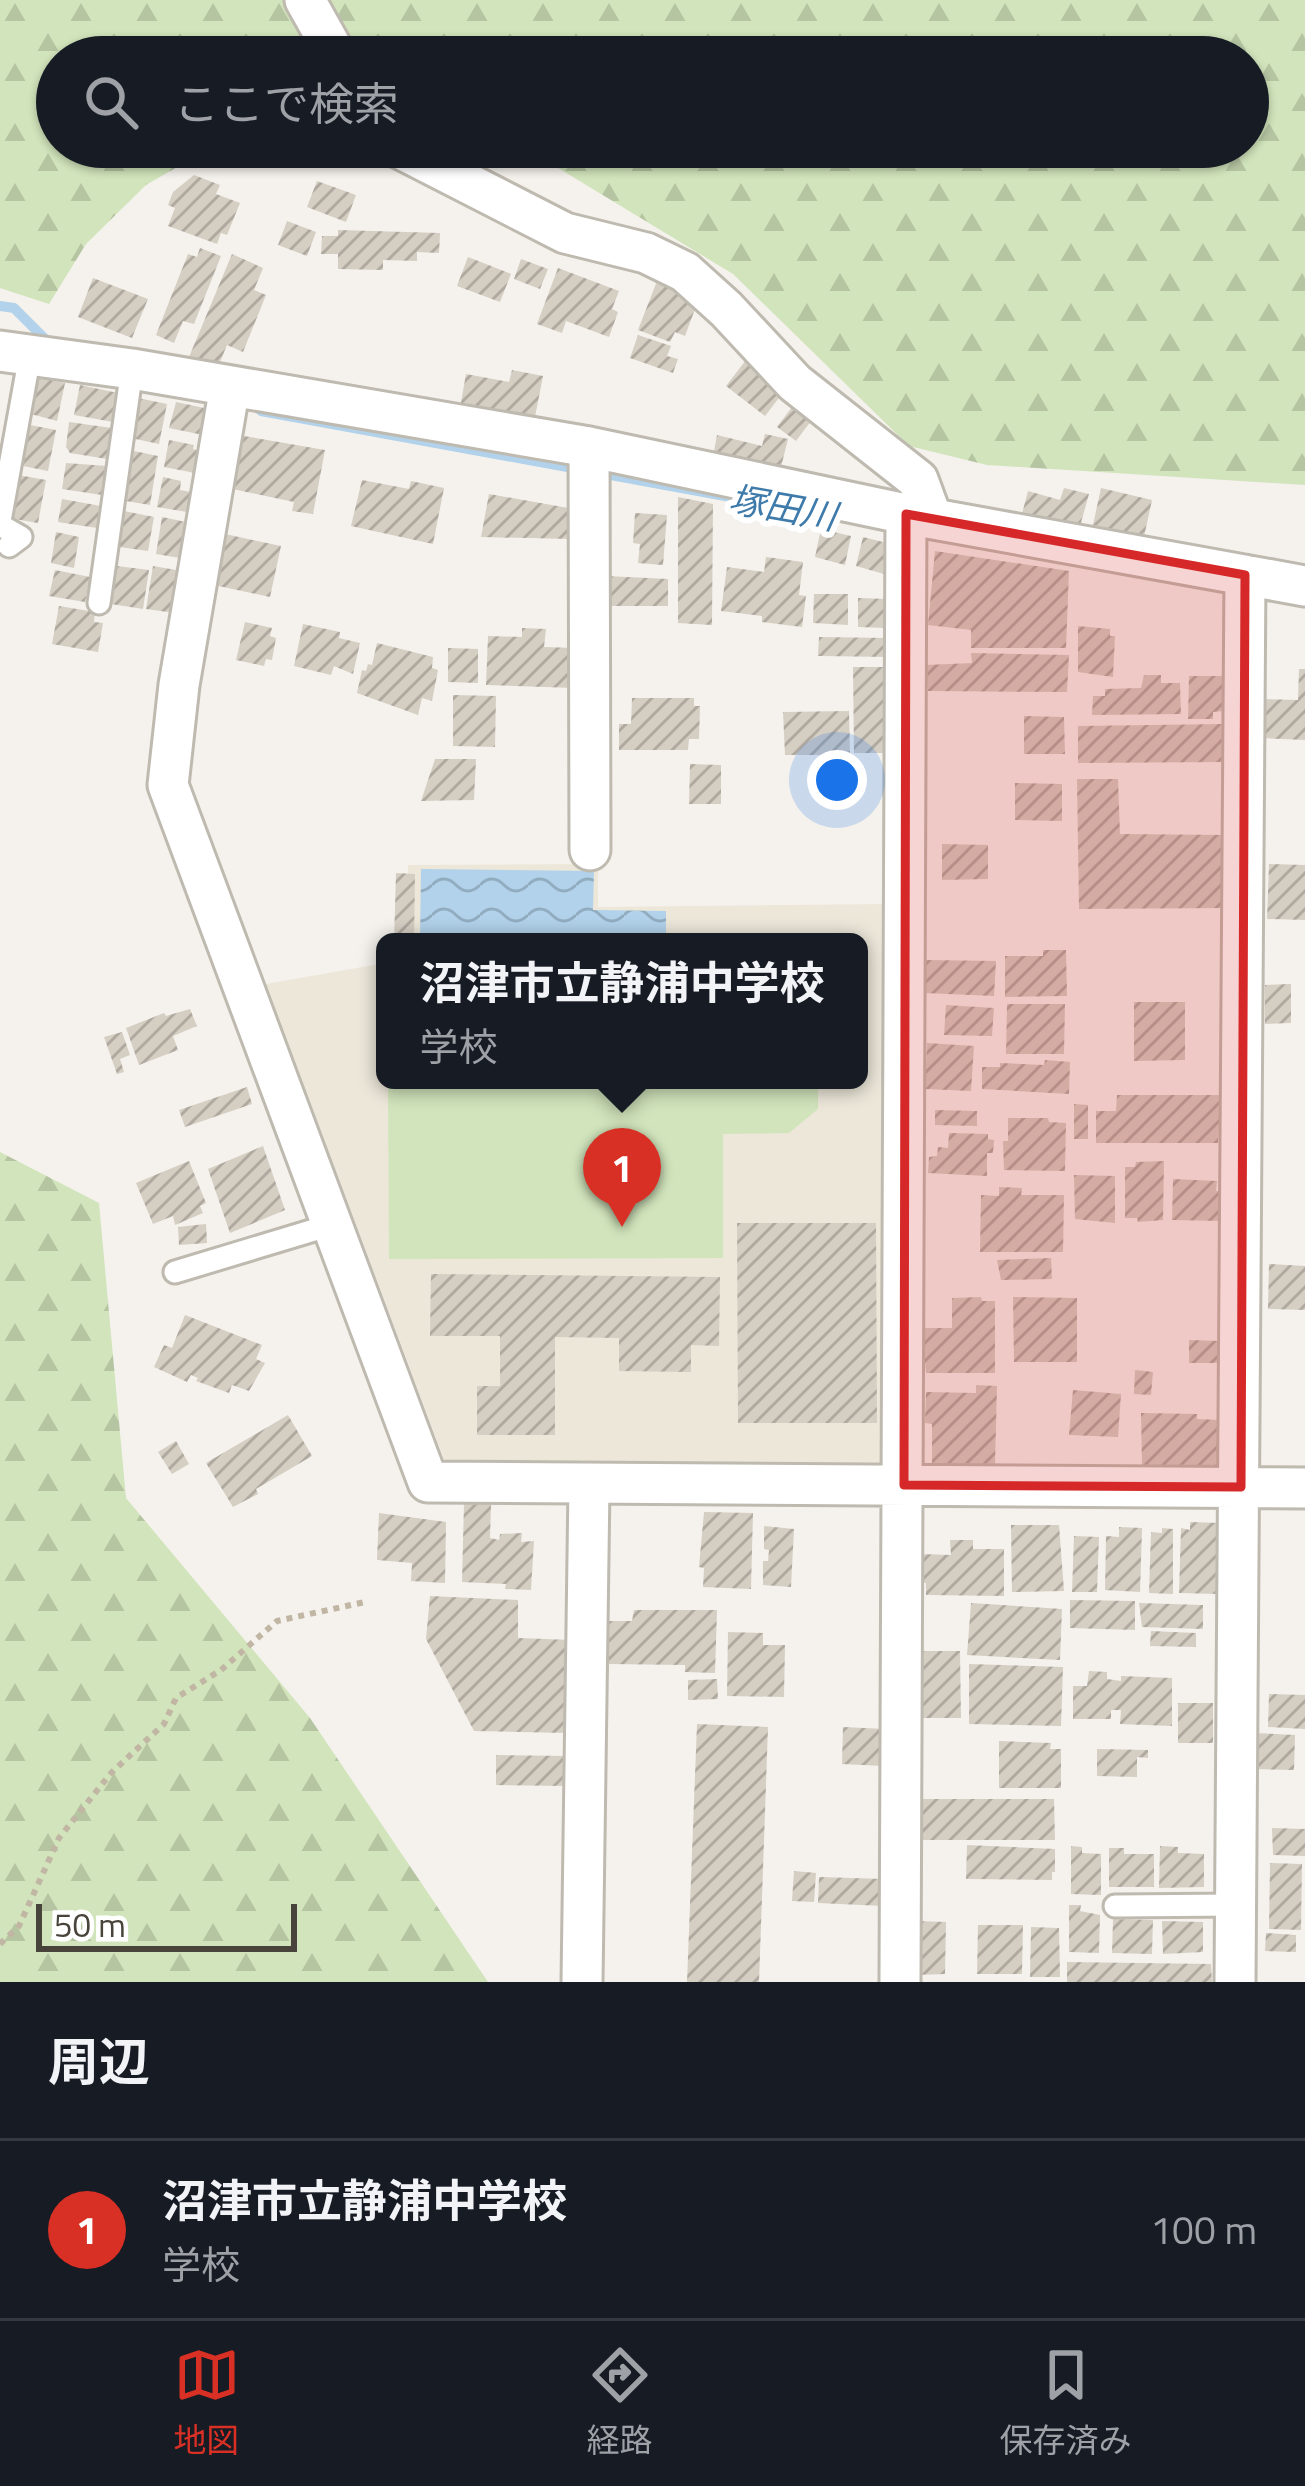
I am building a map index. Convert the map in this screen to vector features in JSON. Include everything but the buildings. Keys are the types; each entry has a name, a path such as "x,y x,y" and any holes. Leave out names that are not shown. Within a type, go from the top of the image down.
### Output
{"street":[{"path":"305,0 325,36"},
{"path":"439,168 566,232 646,254 686,272 795,383 918,480 900,1982"},
{"path":"15,353 589,447 919,516 1305,586"},
{"path":"230,386 179,685 168,785 428,1482 1305,1488"},
{"path":"589,447 590,850"},
{"path":"1235,1982 1245,575"},
{"path":"582,1982 589,1485"}],"lane":[{"path":"3,531 15,353"},
{"path":"99,603 132,369"},
{"path":"175,1272 334,1224"},
{"path":"1115,1906 1236,1905"}],"path":[{"path":"0,1944 19,1926 59,1838 111,1773 164,1724 176,1698 220,1670 277,1622 365,1602"}],"highlighted area":[{"path":"906,514 1245,575 1241,1487 904,1485"}],"shaded area":[{"path":"598,864 598,907 885,904 889,1474 448,1470 266,984 376,965 376,1089 868,1089 868,933 407,933 408,865"}],"green space":[{"path":"0,0 1305,0 1305,485 987,465 909,446 733,274 558,168 1269,168 1269,36 36,36 36,168 176,168 146,185 86,244 49,304 0,288"},
{"path":"388,1089 818,1089 818,1109 789,1133 723,1134 723,1258 389,1259"},
{"path":"0,1152 99,1203 126,1498 310,1718 488,1982 0,1982"}],"water":[{"path":"421,869 594,871 593,910 666,911 666,933 420,933"}],"waterway":[{"name":"塚田川","path":"0,306 14,308 48,342"},
{"name":"塚田川","path":"261,411 736,498"}],"place":[{"name":"沼津市立静浦中学校","path":"622,1227"}]}
